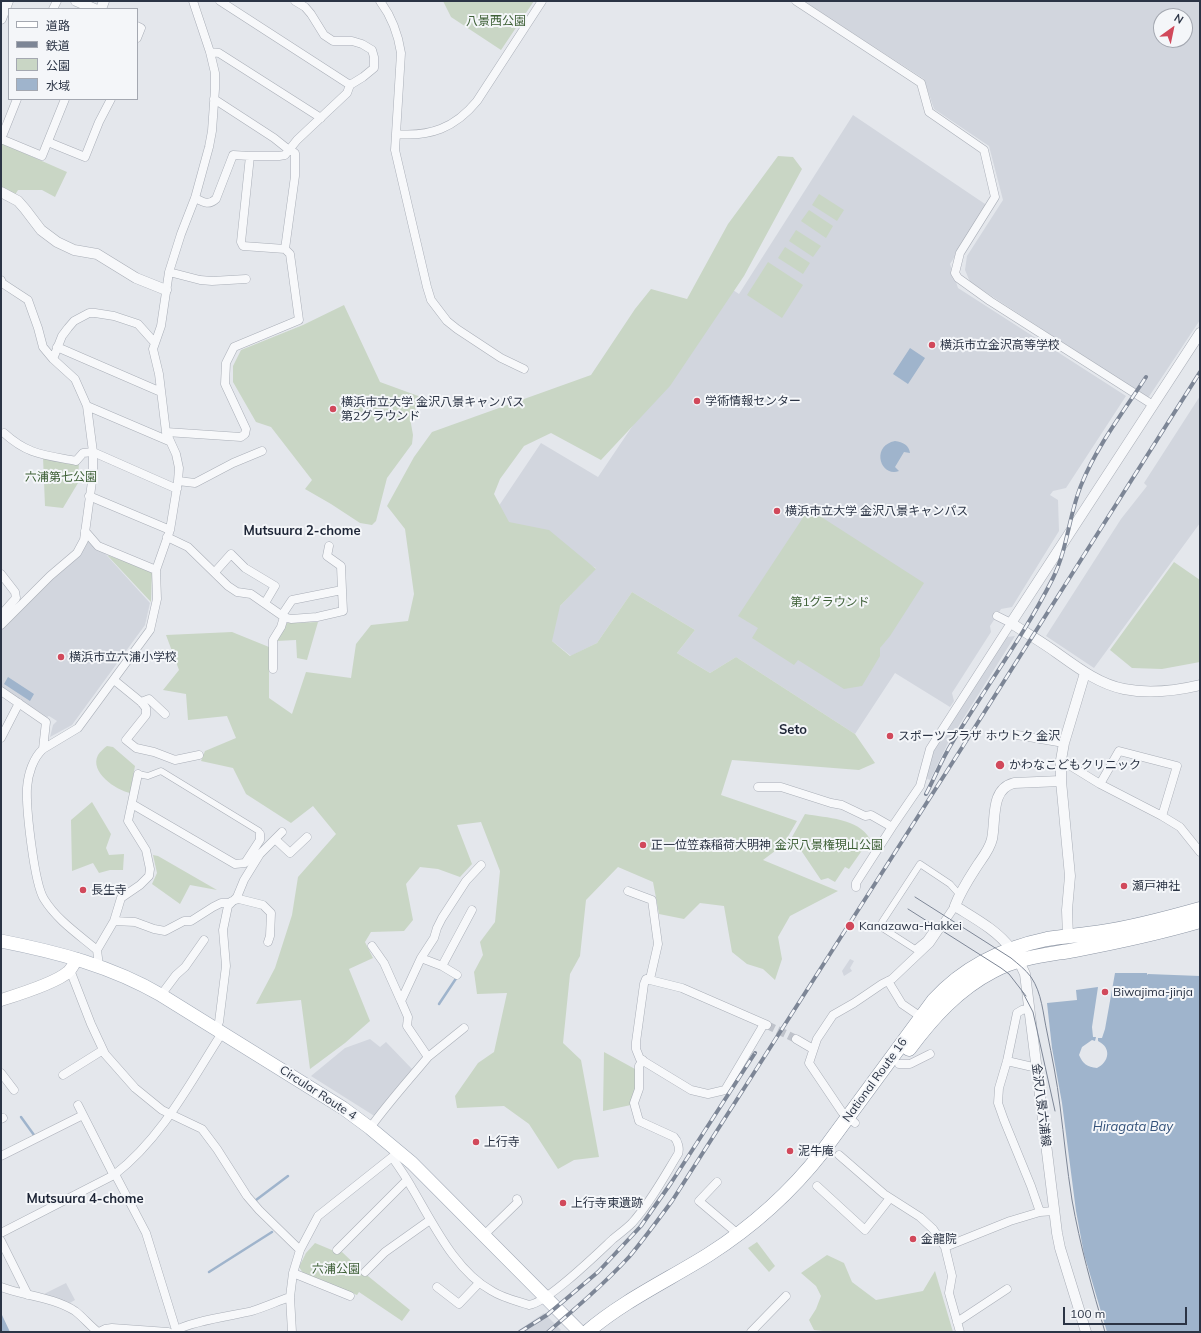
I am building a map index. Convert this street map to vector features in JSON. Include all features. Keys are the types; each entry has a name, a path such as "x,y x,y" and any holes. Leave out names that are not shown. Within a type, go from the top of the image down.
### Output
{"highway":[{"name":"National Route 16","path":"602,1332 628,1313 719,1258 760,1230 786,1207 821,1169 921,1017 934,1000 954,980 969,970 1015,954 1048,939 1101,933 1200,909"},
{"name":"National Route 16","path":"587,1332 623,1305 709,1254 766,1212 803,1176 852,1120 899,1064 936,1015 951,1000 1015,954 1034,956 1075,950 1143,936 1200,921"}],"main road":[{"name":"Circular Route 4","path":"1,941 29,946 77,959 129,978 160,995 330,1099 370,1128 484,1235 580,1332"},
{"path":"1,1000 63,976 70,970 77,959"}],"street":[{"path":"1,19 8,1"},
{"path":"76,1 93,8"},
{"path":"97,950 55,915 44,899 38,886 31,841 27,787 36,758 43,748 78,728 151,628 157,599 156,570 168,533 179,468 176,454 166,432 161,392 153,349 161,326 169,272 181,234 195,198 209,147 214,99 215,73 210,52 193,1"},
{"path":"220,1 350,85"},
{"path":"195,198 207,203 212,203 216,199 233,155 279,156 285,154 297,140 347,93 350,85 363,78 374,68 374,56 372,50 362,44 352,41 333,41 324,35 311,14 295,1"},
{"path":"380,1 394,23 399,39 401,53 395,150 426,287 431,300 447,321 457,329 508,362 524,369"},
{"path":"396,134 417,134 437,130 453,123 468,112 477,101 542,1"},
{"path":"796,1 921,83 929,112 984,150 995,197 960,253 955,273 958,278 990,301 1153,405"},
{"path":"138,26 141,28 138,36"},
{"path":"210,52 219,53 321,118"},
{"path":"214,99 295,153 295,176 285,249"},
{"path":"17,100 1,139 42,156 65,100"},
{"path":"48,142 85,157 99,122 110,100"},
{"path":"166,432 241,437 245,434 246,430 225,384 226,364 234,347 299,320 290,254 285,249 243,246 241,242 250,156"},
{"path":"1,192 18,201 41,230 57,242 74,250 97,254 136,278 166,290"},
{"path":"169,272 200,280 212,281 246,278"},
{"path":"1,280 6,286 28,300 36,321 43,347 53,359 75,379 87,406 93,452 93,474 84,540 77,553 50,576 1,625"},
{"path":"53,359 62,336 74,321 89,313 114,316 138,324 155,343"},
{"path":"856,886 856,883 920,786 930,749 1200,333"},
{"path":"57,347 161,392"},
{"path":"87,406 170,441"},
{"path":"4,433 15,443 38,454 76,461 83,453 93,452 177,485 195,484 233,463 262,451"},
{"path":"90,496 168,533 188,547 228,586 237,592 251,594 283,616 291,619 317,617 343,611 341,566 327,556 329,546"},
{"path":"85,531 98,546 156,570"},
{"path":"215,572 231,554 245,568 275,586 265,603"},
{"path":"1,574 15,592 16,598 1,615"},
{"path":"273,669 273,640 281,627 283,616 292,600 342,590"},
{"path":"997,616 1011,623 1056,652 1085,673 1123,689 1147,692 1169,691 1200,685"},
{"path":"1068,937 1067,910 1070,876 1061,781 1061,760 1064,743 1085,673"},
{"path":"114,680 141,702 146,708 146,715 126,740 136,748 154,752 175,760 199,755"},
{"path":"1,691 46,722 43,748"},
{"path":"141,702 149,699 165,714"},
{"path":"1,738 19,703"},
{"path":"1017,735 1064,743"},
{"path":"1100,784 1119,751 1177,766 1162,816"},
{"path":"1061,760 1100,784 1180,827 1200,852"},
{"path":"99,966 97,950 114,921 121,898 140,885 149,876 150,869 146,850 128,821 138,774 148,776 161,772 259,831 260,840 245,863 235,864 132,804"},
{"path":"852,1120 842,1112 809,1063 817,1039 833,1014 892,979 930,943 988,849 992,840 996,802 999,793 1003,788 1014,783 1061,781"},
{"path":"758,787 781,787 831,804 842,805 865,816 871,815 892,827"},
{"path":"1,1232 114,1175 129,1164 142,1151 171,1114 218,1031 226,966 224,930 228,906 237,897 244,880 260,854 282,832"},
{"path":"275,839 290,853 307,837"},
{"path":"933,930 926,940 915,949 884,929 882,922 920,864 950,884 959,894"},
{"path":"401,1001 421,958 434,938 437,928 453,900 466,881 480,865"},
{"path":"628,891 652,900 658,944 650,980"},
{"path":"114,921 135,922 154,929 165,931 184,921 191,921 221,903 229,903 239,899 263,905 271,913 270,936 268,942"},
{"name":"金沢八景六浦線","path":"954,906 987,927 1015,954 1025,974 1054,1211 1060,1248 1086,1332"},
{"path":"442,966 472,910"},
{"path":"160,995 176,975 185,967 204,940"},
{"path":"372,946 384,963 401,1001 408,1017 407,1026 428,1057"},
{"path":"421,958 442,966 457,975"},
{"path":"70,970 91,1024 105,1054 135,1088 162,1110 202,1129 247,1196 259,1210 300,1250"},
{"path":"646,979 650,980 682,988 765,1024 725,1090 708,1094 691,1090 640,1059 636,1049 636,1042 644,984 646,979"},
{"path":"888,981 902,1004 921,1017"},
{"path":"1029,1009 1022,1010 1017,1013 1007,1061 999,1088 998,1103 1040,1212"},
{"path":"370,1128 384,1112 390,1101 428,1057 464,1028"},
{"path":"796,1039 813,1049"},
{"path":"63,1075 103,1050"},
{"path":"899,1064 910,1064 930,1054"},
{"path":"292,1332 290,1297 293,1273 300,1250 318,1216 396,1154 407,1180 430,1220 463,1266 479,1283 503,1297 529,1305 533,1305 546,1297 631,1224 644,1207 678,1154 679,1151 676,1139 674,1137 640,1121 634,1103 639,1089 639,1066 643,1060"},
{"path":"1007,1061 1037,1068"},
{"path":"1,1073 14,1090"},
{"path":"78,1105 146,1233 175,1331 207,1320 252,1311 290,1297"},
{"path":"1,1156 83,1115"},
{"path":"839,1155 890,1198 920,1217 933,1229 945,1247 952,1276 949,1293 960,1332"},
{"path":"337,1250 407,1180"},
{"path":"717,1182 699,1201 738,1234"},
{"path":"817,1186 865,1230 890,1198"},
{"path":"484,1235 518,1202 517,1199"},
{"path":"945,1247 1010,1221 1040,1212 1054,1211"},
{"path":"365,1272 385,1252 430,1220"},
{"path":"1,1241 28,1295"},
{"path":"293,1273 350,1296"},
{"path":"437,1287 459,1304 479,1283"},
{"path":"1,1287 17,1293 47,1300 75,1311 98,1332 112,1328 168,1332"},
{"path":"957,1322 1007,1289"},
{"path":"751,1332 786,1296"}],"shaded area":[{"path":"803,1 1200,1 1200,320 1148,398 970,282 965,270 967,256 1003,200 989,146 934,109 924,79"},
{"name":"横浜市立大学 金沢八景キャンパス","path":"853,115 988,206 950,264 958,288 1126,396 1066,488 1053,491 1050,495 1058,500 1059,531 1012,607 1001,609 990,626 991,632 952,693 954,701 950,707 895,673 855,734 736,657 710,673 677,653 695,630 632,592 597,643 571,656 552,641 540,623 560,606 596,568 488,522 541,443 598,477 727,286 739,294"},
{"path":"1200,396 1200,523 1094,668 1046,636 1121,519 1147,486 1144,483"},
{"name":"横浜市立六浦小学校","path":"88,540 100,548 150,603 145,625 72,725 50,737 53,725 57,721 49,716 47,717 1,687 1,628"},
{"path":"1015,636 948,743 930,780 926,778 932,751 1007,637"},
{"path":"850,959 854,961 850,968 852,971 844,976 842,971"},
{"path":"370,1039 380,1047 386,1042 413,1070 376,1117 311,1076 345,1048"},
{"path":"66,1283 75,1300 68,1304 44,1296 44,1294"},
{"path":"544,1313 561,1330 559,1332 516,1332"}],"green space":[{"name":"八景西公園","path":"443,1 534,1 501,50 451,17"},
{"path":"1,143 67,172 55,197 42,190 18,190 15,195 1,189"},
{"path":"778,156 793,157 802,169 744,276 670,386 601,460 551,433 524,446 500,479 494,494 509,522 549,530 596,569 560,606 552,641 570,656 597,643 632,592 695,630 677,653 710,673 736,657 855,734 875,763 859,770 732,760 721,795 797,821 783,845 763,860 838,891 790,916 778,937 782,959 775,980 763,969 747,964 732,952 724,906 700,903 684,919 659,914 653,882 618,867 586,900 580,956 570,974 563,1043 581,1060 599,1157 574,1160 558,1169 529,1124 504,1106 457,1108 455,1096 478,1063 494,1052 507,993 477,994 474,972 483,955 480,942 495,922 500,871 481,822 457,825 472,864 460,877 438,869 420,867 406,884 413,920 404,931 371,932 365,942 373,958 349,969 370,1021 345,1043 310,1069 301,1000 256,1004 275,968 292,915 298,877 336,834 313,806 291,823 246,794 233,768 201,761 205,751 236,738 227,716 188,720 186,694 163,690 179,670 166,635 232,632 269,647 269,698 292,714 306,672 351,678 356,644 371,625 408,621 414,594 405,529 387,506 414,457 432,432 591,375 635,309 651,289 687,299 728,224"},
{"path":"819,194 844,210 837,221 812,205"},
{"path":"809,210 833,226 826,238 801,221"},
{"path":"796,230 821,246 813,257 789,241"},
{"path":"785,247 810,263 803,274 778,258"},
{"path":"768,262 803,285 782,318 747,295"},
{"name":"横浜市立大学 金沢八景キャンパス 第2グラウンド","path":"344,305 380,382 421,397 424,401 410,418 413,435 412,444 387,478 376,521 372,525 360,523 305,489 312,480 271,427 256,422 233,382 233,366 241,350 303,325"},
{"name":"六浦第七公園","path":"43,457 79,461 78,483 63,508 45,506"},
{"name":"第1グラウンド","path":"808,510 812,511 924,583 890,636 880,648 880,656 862,686 844,689 798,660 794,665 752,638 758,628 738,616"},
{"path":"107,555 152,571 151,602"},
{"path":"1174,562 1200,580 1200,662 1162,669 1132,668 1110,650"},
{"path":"318,622 307,660 297,658 296,640 276,641 287,623"},
{"path":"107,746 113,747 135,766 130,793 111,784 100,774 97,768 96,761 98,755"},
{"path":"92,802 111,834 106,848 109,855 124,854 123,870 110,870 99,873 93,863 72,871 71,820"},
{"name":"金沢八景権現山公園","path":"805,814 832,818 850,823 865,832 870,839 849,869 845,867 835,882 828,878 821,880 792,837"},
{"path":"153,855 158,856 217,890 190,885 180,904 152,884 157,873"},
{"path":"604,1052 635,1069 636,1089 631,1105 603,1111"},
{"path":"757,1242 775,1266 769,1272 748,1248"},
{"name":"六浦公園","path":"315,1243 339,1253 342,1252 363,1272 410,1310 402,1321 359,1292 357,1295 303,1273 299,1267 306,1253"},
{"path":"827,1255 844,1263 852,1282 876,1300 923,1291 935,1271 953,1332 832,1332 814,1330 809,1320 816,1309 821,1296 816,1286 801,1273"}],"water":[{"path":"910,348 925,358 908,384 893,374"},
{"path":"895,441 905,444 910,453 904,452 895,467 899,471 893,472 887,470 883,466 881,455 887,444"},
{"path":"8,677 34,694 30,701 4,684"},
{"name":"Hiragata Bay","path":"1115,973 1200,976 1200,1332 1107,1332 1084,1254 1076,1211 1062,1103 1052,1048 1047,1003 1077,1000 1076,990 1098,987 1092,1027 1093,1037 1096,1037 1095,1041 1092,1040 1082,1047 1079,1055 1082,1061 1086,1064 1097,1068 1104,1062 1107,1055 1105,1047 1098,1041 1098,1038 1102,1038 1105,1029"},
{"path":"1,1314 2,1315 10,1332 1,1332"}],"waterway":[{"path":"439,1004 457,977"},
{"path":"21,1117 34,1135"},
{"path":"256,1200 288,1176"},
{"path":"209,1272 272,1232"}],"tunnel":[{"path":"767,1025 796,1039"}],"tram line":[{"path":"915,897 1011,958 1029,974 1035,983 1042,1004 1056,1078 1075,1217 1095,1299 1105,1332"},
{"path":"908,909 1001,968 1009,974 1026,996"},
{"path":"1022,991 1033,1012 1055,1111"}],"railway":[{"path":"548,1332 600,1286 629,1257 672,1201 1200,372"},
{"path":"926,794 952,743 1030,621 1042,599 1058,567 1074,506 1088,469 1111,429 1146,377"},
{"path":"520,1332 547,1315 598,1272 641,1226 671,1183 755,1053"}],"place":[{"name":"横浜市立金沢高等学校","path":"932,345"},
{"name":"学術情報センター","path":"697,401"},
{"name":"横浜市立大学 金沢八景キャンパス 第2グラウンド","path":"333,409"},
{"name":"横浜市立大学 金沢八景キャンパス","path":"777,511"},
{"name":"横浜市立六浦小学校","path":"61,657"},
{"name":"スポーツプラザ ホウトク 金沢","path":"890,736"},
{"name":"かわなこどもクリニック","path":"1000,765"},
{"name":"正一位笠森稲荷大明神","path":"643,845"},
{"name":"瀬戸神社","path":"1124,886"},
{"name":"長生寺","path":"83,890"},
{"name":"Kanazawa-Hakkei","path":"850,926"},
{"name":"Biwajima-jinja","path":"1105,992"},
{"name":"上行寺","path":"476,1142"},
{"name":"泥牛庵","path":"790,1151"},
{"name":"上行寺東遺跡","path":"563,1203"},
{"name":"金龍院","path":"913,1239"}],"district":[{"name":"Mutsuura 2-chome","path":"302,531"},
{"name":"Seto","path":"793,730"},
{"name":"Mutsuura 4-chome","path":"85,1199"}]}
